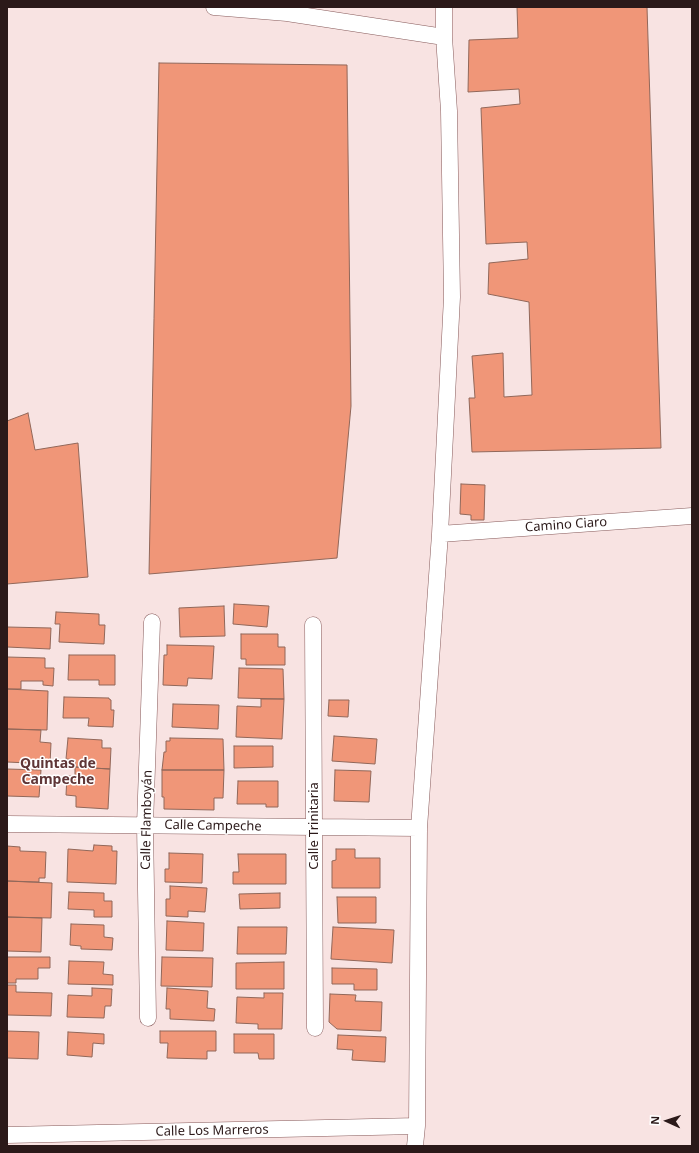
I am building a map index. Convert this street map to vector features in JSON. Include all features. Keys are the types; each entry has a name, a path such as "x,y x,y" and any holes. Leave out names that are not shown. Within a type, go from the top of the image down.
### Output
{"street":[{"path":"214,7 287,13 444,37"},
{"path":"416,1146 419,828 440,534 452,297 449,111 444,37 444,7"},
{"name":"Camino Ciaro","path":"440,534 692,516"},
{"name":"Calle Flamboyán","path":"148,1018 145,824 152,622"},
{"name":"Calle Trinitaria","path":"313,624 315,1028"},
{"name":"Calle Campeche","path":"7,824 145,824 419,828"},
{"name":"Calle Los Marreros","path":"7,1135 417,1126"}],"building":[{"path":"517,7 647,7 661,448 472,452 469,398 475,398 472,356 503,353 504,397 532,395 529,302 488,294 489,263 528,259 527,242 486,244 481,108 520,104 519,89 468,92 469,40 518,38"},
{"path":"159,63 347,65 351,406 337,558 149,574"},
{"path":"28,413 35,450 78,443 88,577 7,584 7,421"},
{"path":"461,484 485,485 484,520 471,520 471,515 460,514"},
{"path":"234,604 269,606 267,627 233,624"},
{"path":"224,606 225,636 180,637 179,608"},
{"path":"56,612 99,614 99,625 105,625 104,644 59,642 60,624 55,624"},
{"path":"7,627 51,628 50,649 7,647"},
{"path":"241,634 278,634 278,647 285,647 285,665 246,665 246,659 241,659"},
{"path":"167,645 214,646 212,679 188,678 187,686 163,685 164,655 167,655"},
{"path":"69,655 115,655 115,685 99,685 99,680 68,680"},
{"path":"7,657 45,658 45,668 54,668 53,686 43,685 43,681 21,681 21,689 7,689"},
{"path":"239,668 283,669 284,699 238,698"},
{"path":"7,689 48,691 47,730 7,729"},
{"path":"64,697 109,698 111,700 111,710 114,710 113,727 88,726 89,718 63,718"},
{"path":"261,699 284,699 282,739 236,737 237,706 261,707"},
{"path":"329,700 349,700 348,717 328,716"},
{"path":"173,704 219,705 218,729 172,727"},
{"path":"7,729 41,730 40,742 51,743 50,764 7,762"},
{"path":"334,736 377,739 375,764 332,761"},
{"path":"68,738 102,740 102,748 111,748 110,769 75,767 75,760 66,759"},
{"path":"170,738 223,739 224,770 162,770 164,752 166,752 166,741 170,741"},
{"path":"234,746 273,746 273,767 234,768"},
{"path":"75,767 110,769 108,809 76,807 76,796 66,795 67,776 75,776"},
{"path":"7,769 41,770 39,797 7,796"},
{"path":"162,770 224,770 223,798 214,798 214,810 164,809 164,797 162,797"},
{"path":"335,770 371,771 369,802 334,801"},
{"path":"238,781 278,781 278,807 266,807 266,804 237,804"},
{"path":"94,845 112,846 112,851 117,851 116,884 67,882 68,849 93,851"},
{"path":"7,846 20,847 20,851 46,852 45,878 39,878 39,882 7,881"},
{"path":"336,849 355,849 355,858 380,858 380,888 332,888 332,861 336,860"},
{"path":"169,853 203,854 202,883 165,882 165,869 169,869"},
{"path":"238,854 286,854 286,884 233,884 233,872 239,872"},
{"path":"7,881 52,883 51,918 7,917"},
{"path":"170,886 207,888 205,912 188,911 188,917 166,916 166,899 170,899"},
{"path":"69,892 104,893 104,901 112,901 112,917 94,917 94,910 68,909"},
{"path":"280,893 280,908 240,909 239,894"},
{"path":"337,897 376,897 376,923 338,923"},
{"path":"7,917 42,918 41,952 7,951"},
{"path":"167,921 204,923 203,951 166,950"},
{"path":"71,924 104,925 104,937 113,938 112,950 81,949 81,946 70,945"},
{"path":"238,927 287,927 286,954 237,954"},
{"path":"333,927 394,930 392,963 331,959"},
{"path":"7,957 50,957 50,968 38,968 38,979 16,979 16,983 7,983"},
{"path":"162,957 213,958 212,987 161,986"},
{"path":"69,961 104,962 103,974 113,975 113,985 68,984"},
{"path":"284,962 284,989 236,989 236,963"},
{"path":"332,968 377,969 377,990 354,990 354,984 332,984"},
{"path":"7,985 16,985 16,992 52,993 51,1016 7,1015"},
{"path":"92,988 112,989 111,1006 105,1006 104,1018 67,1017 68,995 92,996"},
{"path":"167,988 208,991 207,1008 215,1009 214,1021 170,1019 170,1009 166,1009"},
{"path":"264,993 283,993 282,1029 258,1029 258,1024 236,1023 237,997 264,998"},
{"path":"330,994 356,995 355,1001 382,1002 381,1031 337,1029 329,1022"},
{"path":"7,1031 39,1032 38,1059 7,1058"},
{"path":"160,1031 216,1031 216,1051 207,1051 207,1059 167,1058 168,1043 160,1043"},
{"path":"68,1032 104,1034 104,1044 93,1043 92,1057 67,1055"},
{"path":"234,1034 274,1034 274,1059 259,1059 258,1053 234,1053"},
{"path":"338,1035 386,1037 385,1062 352,1060 353,1050 337,1049"}],"district":[{"name":"Quintas de Campeche","path":"58,772"}]}
